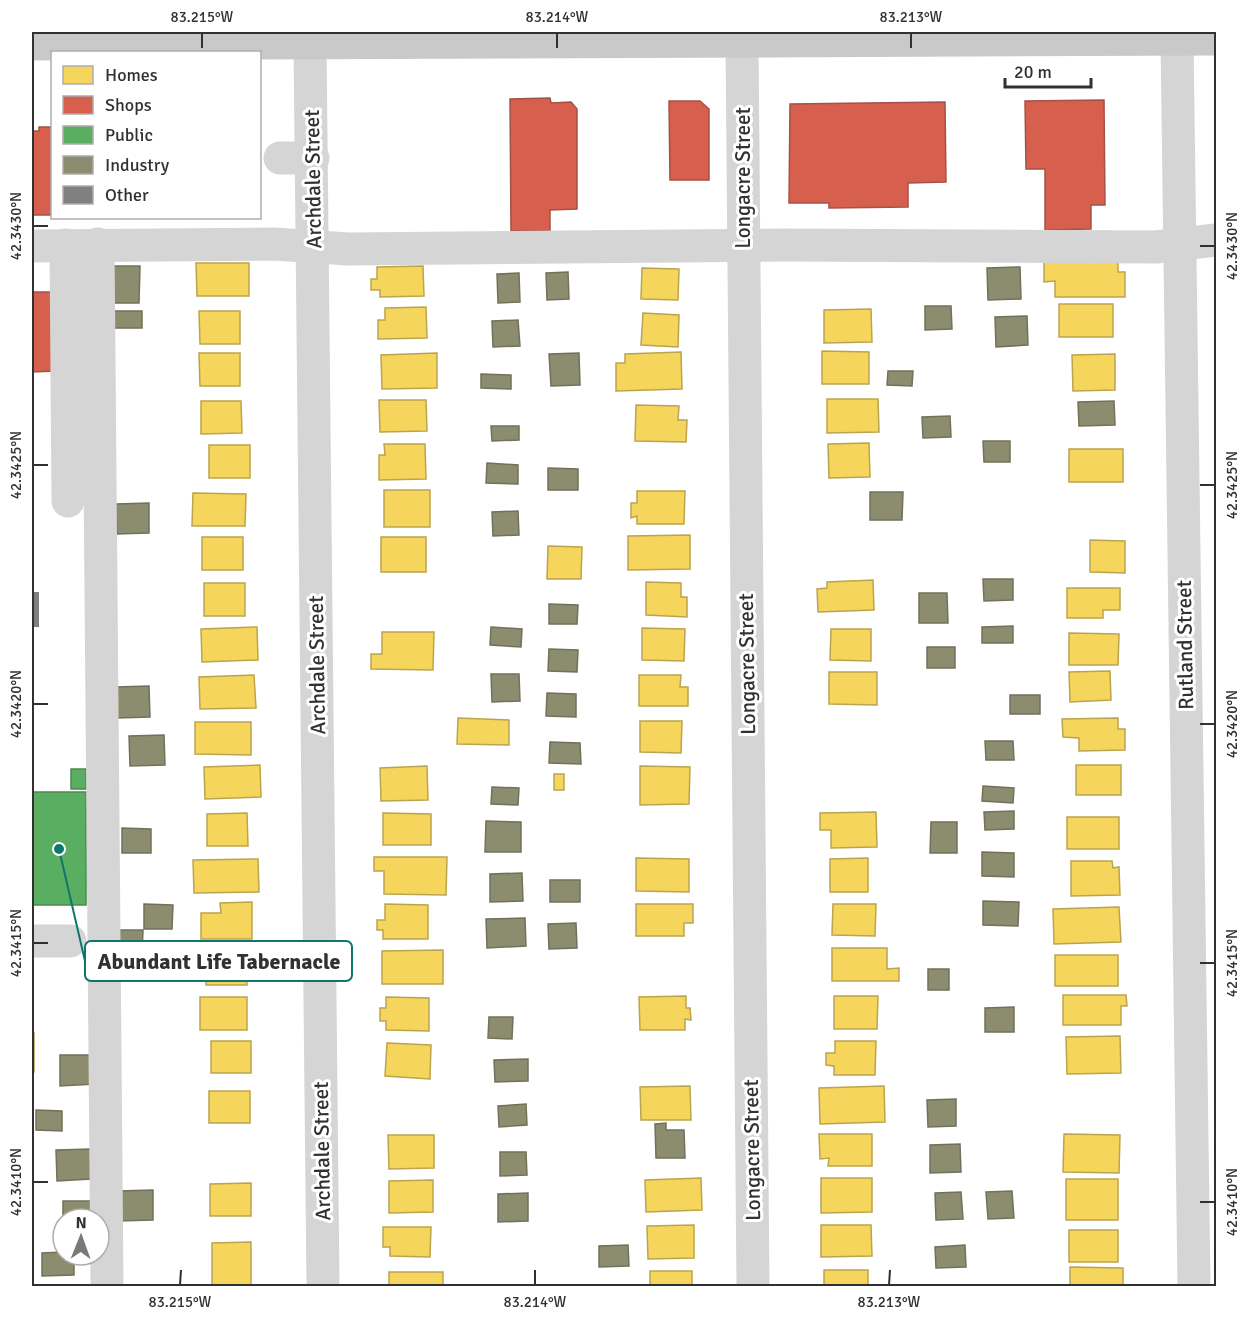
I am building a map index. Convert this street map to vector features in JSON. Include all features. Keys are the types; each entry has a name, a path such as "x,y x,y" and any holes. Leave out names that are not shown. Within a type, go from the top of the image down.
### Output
{"main road":[{"path":"32,44 168,42 273,37 310,43 660,37 742,41 1044,35 1216,39"}],"street":[{"name":"Rutland Street","path":"1177,39 1194,1287"},
{"name":"Longacre Street","path":"742,41 753,1287"},
{"name":"Archdale Street","path":"310,43 323,1287"},
{"path":"280,158 313,158"},
{"path":"32,246 274,244 313,247 1156,247 1216,240"},
{"path":"98,244 107,1287"},
{"path":"66,245 68,501"},
{"path":"32,941 70,941"}],"building: Homes":[{"path":"1044,258 1118,258 1118,272 1125,272 1125,297 1055,297 1055,281 1044,282"},
{"path":"196,263 249,263 249,296 197,296"},
{"path":"423,266 424,296 380,297 380,290 371,290 371,279 377,279 377,267"},
{"path":"642,268 679,269 678,300 641,299"},
{"path":"1059,304 1113,304 1113,337 1059,337"},
{"path":"426,307 427,338 378,339 378,320 385,320 385,308"},
{"path":"871,309 872,342 824,343 824,310"},
{"path":"199,311 240,311 240,344 200,344"},
{"path":"643,313 679,315 678,347 641,345"},
{"path":"822,351 869,352 869,384 822,384"},
{"path":"681,352 682,389 616,391 616,363 625,363 625,354"},
{"path":"199,353 240,353 240,386 200,386"},
{"path":"437,353 437,388 382,389 381,355"},
{"path":"1115,354 1115,390 1073,391 1072,355"},
{"path":"827,399 878,399 879,432 827,433"},
{"path":"379,400 426,400 427,431 380,432"},
{"path":"201,401 241,401 242,433 201,434"},
{"path":"636,405 679,406 678,420 687,420 686,442 635,441"},
{"path":"869,443 870,477 829,478 828,444"},
{"path":"384,444 425,444 426,479 379,480 379,455 385,455"},
{"path":"209,445 250,445 250,478 209,478"},
{"path":"1069,449 1123,449 1123,482 1069,482"},
{"path":"384,490 430,490 430,527 384,527"},
{"path":"637,491 685,491 684,524 637,524 637,516 631,518 631,503 637,503"},
{"path":"193,493 246,494 245,526 192,526"},
{"path":"690,535 690,569 628,570 628,536"},
{"path":"202,537 243,537 243,570 202,570"},
{"path":"381,537 426,537 426,572 381,572"},
{"path":"1090,540 1125,541 1125,573 1090,572"},
{"path":"548,546 582,547 581,579 547,579"},
{"path":"873,580 874,610 818,612 817,589 827,588 827,582"},
{"path":"646,582 681,583 681,597 687,597 687,617 646,615"},
{"path":"204,583 245,583 245,616 204,616"},
{"path":"1067,588 1120,588 1120,610 1103,610 1103,618 1067,618"},
{"path":"257,627 258,660 202,662 201,629"},
{"path":"642,628 685,629 684,661 642,660"},
{"path":"831,629 871,629 871,661 830,660"},
{"path":"382,632 434,632 433,670 371,669 371,654 382,654"},
{"path":"1069,633 1119,634 1118,665 1069,665"},
{"path":"1110,671 1111,700 1070,702 1069,672"},
{"path":"829,672 877,672 877,705 829,704"},
{"path":"254,675 256,708 200,709 199,677"},
{"path":"639,675 681,675 680,687 688,687 688,706 639,706"},
{"path":"458,718 509,720 509,745 457,744"},
{"path":"1118,718 1118,729 1125,729 1125,750 1079,751 1079,738 1063,737 1062,719"},
{"path":"640,721 682,721 681,753 640,752"},
{"path":"195,722 251,722 251,755 195,754"},
{"path":"260,765 261,797 205,799 204,767"},
{"path":"1076,765 1121,765 1121,795 1076,795"},
{"path":"427,766 428,800 381,801 380,768"},
{"path":"640,766 690,767 689,804 640,805"},
{"path":"554,774 564,774 564,790 554,790"},
{"path":"876,812 877,847 831,848 831,830 820,830 820,813"},
{"path":"247,813 248,846 207,846 207,814"},
{"path":"383,813 431,814 431,845 383,845"},
{"path":"1067,817 1119,817 1119,849 1067,849"},
{"path":"374,857 447,857 446,895 384,894 384,871 374,871"},
{"path":"636,858 689,859 689,892 636,891"},
{"path":"868,858 868,892 830,892 830,859"},
{"path":"258,859 259,892 194,893 193,860"},
{"path":"1071,861 1112,861 1113,868 1119,867 1120,895 1071,896"},
{"path":"252,902 252,939 201,939 201,913 221,913 220,903"},
{"path":"385,904 428,905 428,939 383,939 383,930 377,930 377,920 385,920"},
{"path":"636,904 693,904 693,923 684,923 684,936 636,936"},
{"path":"833,904 876,904 875,936 832,935"},
{"path":"1119,907 1121,942 1054,944 1053,909"},
{"path":"832,948 887,948 887,969 899,968 899,981 832,981"},
{"path":"443,950 443,984 382,984 382,951"},
{"path":"206,953 246,953 247,985 206,985"},
{"path":"1055,955 1118,955 1118,986 1055,986"},
{"path":"1063,995 1126,995 1127,1006 1121,1006 1121,1025 1063,1025"},
{"path":"686,996 686,1008 690,1008 691,1020 685,1019 685,1030 640,1030 639,997"},
{"path":"834,996 878,996 877,1029 834,1029"},
{"path":"200,997 247,997 247,1030 200,1030"},
{"path":"386,997 429,998 429,1031 386,1030 386,1021 380,1021 380,1008 386,1008"},
{"path":"32,1033 34,1033 34,1072 32,1072"},
{"path":"1120,1036 1121,1073 1067,1074 1066,1037"},
{"path":"211,1041 251,1041 251,1073 211,1073"},
{"path":"835,1041 876,1041 875,1075 834,1075 834,1066 826,1065 826,1053 835,1053"},
{"path":"387,1043 431,1045 430,1079 385,1076"},
{"path":"690,1086 691,1120 641,1120 640,1087"},
{"path":"884,1086 885,1122 820,1124 819,1088"},
{"path":"209,1091 250,1091 250,1123 209,1123"},
{"path":"819,1134 872,1134 872,1166 828,1166 829,1158 820,1159"},
{"path":"1064,1134 1120,1135 1119,1173 1063,1172"},
{"path":"388,1135 434,1135 434,1168 389,1169"},
{"path":"701,1178 702,1210 646,1212 645,1180"},
{"path":"821,1178 872,1178 872,1212 821,1213"},
{"path":"1066,1179 1118,1179 1118,1220 1066,1220"},
{"path":"433,1180 433,1212 389,1213 389,1181"},
{"path":"251,1183 251,1216 210,1216 210,1184"},
{"path":"694,1225 694,1258 648,1259 647,1226"},
{"path":"821,1225 871,1225 872,1256 821,1257"},
{"path":"383,1227 431,1227 430,1257 390,1256 390,1247 383,1247"},
{"path":"1069,1230 1118,1230 1118,1262 1069,1262"},
{"path":"251,1242 251,1286 212,1286 212,1243"},
{"path":"1070,1267 1123,1268 1123,1286 1070,1286"},
{"path":"824,1270 868,1270 868,1286 824,1286"},
{"path":"650,1271 692,1271 692,1286 650,1286"},
{"path":"389,1272 443,1272 443,1286 389,1286"}],"building: Shops":[{"path":"550,98 551,103 571,102 577,109 577,209 550,210 550,231 511,231 510,99"},
{"path":"1104,100 1105,205 1091,205 1091,229 1045,230 1045,169 1026,169 1025,101"},
{"path":"669,101 700,101 709,109 709,180 670,180"},
{"path":"945,102 946,182 908,183 908,207 829,208 829,203 789,203 790,104"},
{"path":"39,127 51,127 51,215 32,215 32,131 39,131"},
{"path":"32,292 55,292 55,371 32,372"}],"building: Public":[{"path":"71,769 86,769 86,789 71,789"},
{"path":"32,792 86,792 86,905 32,905"}],"building: Industry":[{"path":"112,266 140,266 139,303 111,303"},
{"path":"1020,267 1021,299 988,300 987,268"},
{"path":"568,272 569,299 547,300 546,273"},
{"path":"519,273 520,302 498,303 497,274"},
{"path":"925,306 951,306 952,329 925,330"},
{"path":"114,311 142,311 142,328 113,328"},
{"path":"1027,316 1028,345 996,347 995,317"},
{"path":"518,320 520,346 493,347 492,321"},
{"path":"579,353 580,385 551,386 549,354"},
{"path":"888,371 913,371 912,386 887,385"},
{"path":"481,374 511,375 511,389 481,388"},
{"path":"1114,401 1115,425 1079,426 1078,402"},
{"path":"950,416 951,437 923,438 922,417"},
{"path":"491,426 519,426 519,440 492,441"},
{"path":"983,441 1010,441 1010,462 984,462"},
{"path":"487,463 518,465 518,484 486,483"},
{"path":"548,468 578,469 578,490 548,490"},
{"path":"870,492 903,492 902,520 870,520"},
{"path":"149,503 149,533 117,534 116,504"},
{"path":"518,511 519,535 493,536 492,512"},
{"path":"983,579 1013,579 1013,600 984,601"},
{"path":"919,593 947,593 948,623 919,623"},
{"path":"549,604 578,605 577,624 549,624"},
{"path":"1013,626 1013,643 982,643 982,627"},
{"path":"491,627 522,629 521,647 490,645"},
{"path":"927,647 955,647 955,668 927,668"},
{"path":"549,649 578,650 577,672 548,671"},
{"path":"491,674 519,674 520,701 492,702"},
{"path":"149,686 150,717 117,718 116,687"},
{"path":"547,693 576,694 576,717 546,716"},
{"path":"1010,695 1040,695 1040,714 1010,714"},
{"path":"164,735 165,765 130,766 129,736"},
{"path":"985,741 1013,741 1014,760 986,760"},
{"path":"550,742 580,743 581,764 549,763"},
{"path":"983,786 1014,788 1013,803 982,801"},
{"path":"492,787 519,788 518,805 491,804"},
{"path":"1014,811 1014,829 985,830 984,812"},
{"path":"486,821 521,822 521,852 485,852"},
{"path":"931,822 957,822 957,853 930,853"},
{"path":"122,828 151,829 151,853 122,853"},
{"path":"982,852 1014,853 1014,877 982,876"},
{"path":"522,873 523,901 490,902 490,874"},
{"path":"550,880 580,880 580,902 550,902"},
{"path":"983,901 1019,902 1018,926 983,925"},
{"path":"144,904 173,905 172,929 144,929"},
{"path":"525,918 526,946 487,948 486,919"},
{"path":"576,923 577,948 549,949 548,924"},
{"path":"114,930 143,930 142,955 114,955"},
{"path":"928,969 949,969 949,990 928,990"},
{"path":"1014,1007 1014,1032 985,1032 985,1008"},
{"path":"489,1017 513,1017 512,1039 488,1038"},
{"path":"60,1055 94,1055 95,1084 60,1086"},
{"path":"528,1059 528,1081 495,1082 494,1060"},
{"path":"956,1099 956,1126 928,1127 927,1100"},
{"path":"526,1104 527,1125 499,1127 498,1106"},
{"path":"36,1110 62,1111 62,1131 36,1130"},
{"path":"666,1123 666,1130 684,1130 685,1158 656,1158 655,1124"},
{"path":"960,1144 961,1172 930,1173 930,1145"},
{"path":"91,1149 91,1179 57,1181 56,1150"},
{"path":"500,1152 526,1152 527,1175 500,1176"},
{"path":"153,1190 153,1220 119,1221 118,1191"},
{"path":"1012,1191 1014,1218 988,1219 986,1192"},
{"path":"961,1192 963,1219 936,1220 935,1193"},
{"path":"528,1193 528,1221 498,1222 498,1194"},
{"path":"63,1201 92,1201 92,1207 63,1207"},
{"path":"628,1245 629,1266 599,1267 599,1246"},
{"path":"965,1245 966,1267 936,1268 935,1247"},
{"path":"42,1253 51,1253 51,1267 74,1267 74,1275 42,1276"}],"building: Other":[{"path":"32,592 39,592 39,627 32,627"}],"place":[{"name":"Abundant Life Tabernacle","path":"59,849"}]}
